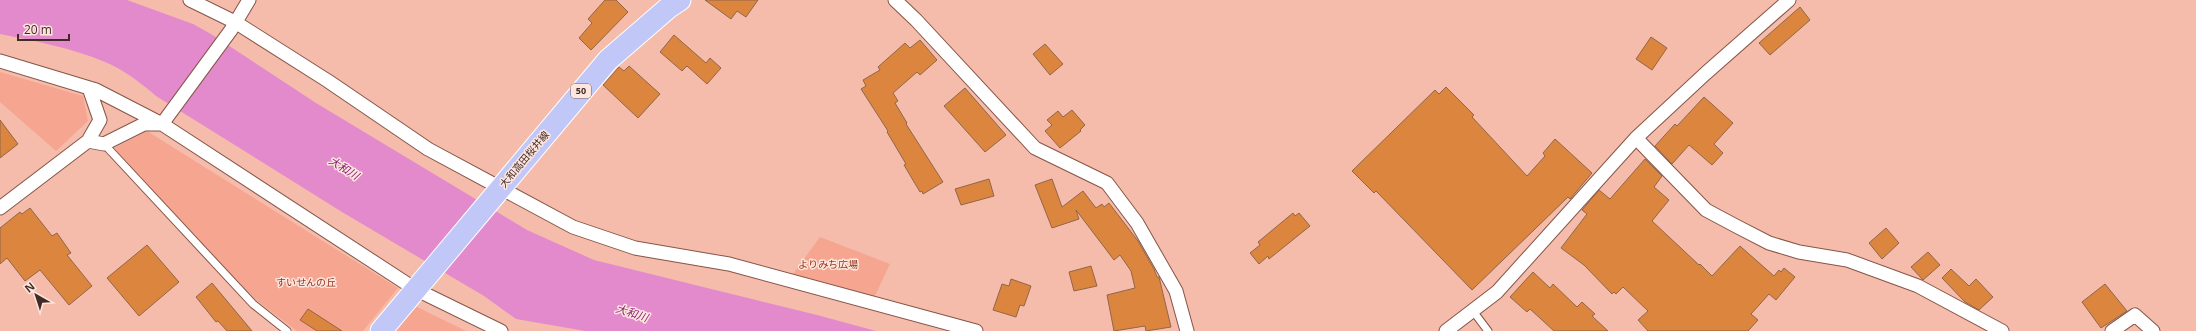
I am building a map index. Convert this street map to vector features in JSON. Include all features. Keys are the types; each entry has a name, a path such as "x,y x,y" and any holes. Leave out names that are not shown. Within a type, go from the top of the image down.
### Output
{"main road":[{"name":"大和高田桜井線","path":"381,331 608,60 668,8 680,0"}],"street":[{"path":"190,0 328,81 428,149 497,191 573,227 635,248 729,264 976,331"},
{"path":"88,141 104,144 144,124 165,121 233,26 249,0"},
{"path":"895,0 916,20 1035,148 1107,183 1137,223 1176,291 1187,331"},
{"path":"1446,331 1497,292 1636,138 1706,73 1789,0"},
{"path":"0,61 89,88 165,121 418,285 501,331"},
{"path":"0,208 88,141 100,120 89,88"},
{"path":"1636,138 1706,210 1736,226 1769,243 1799,252 1847,260 1918,286 2002,331"},
{"path":"2112,331 2134,315 2153,331"}],"lane":[{"path":"104,144 253,304 287,331"},
{"path":"1473,311 1488,331"}],"green space":[{"path":"0,72 83,96 88,121 56,151 0,102"},
{"name":"すいせんの丘","path":"147,131 398,288 363,331 297,331 256,300 111,150"},
{"name":"よりみち広場","path":"820,237 890,264 873,300 790,278"},
{"path":"413,305 466,331 391,331"}],"water":[{"name":"大和川","path":"0,0 127,0 193,24 211,34 316,103 527,230 594,260 876,331 585,331 516,319 484,296 342,212 156,96 138,81 118,68 92,57 67,49 0,34"}],"building":[{"path":"605,0 616,0 628,12 591,50 579,38 592,23 588,19"},
{"path":"705,0 758,0 746,17 737,11 731,19"},
{"path":"1800,7 1810,20 1770,55 1759,43"},
{"path":"674,35 706,63 710,58 721,68 707,84 687,66 682,71 660,52"},
{"path":"1651,37 1667,48 1652,70 1636,59"},
{"path":"920,40 937,60 920,75 917,72 893,93 898,101 895,103 907,123 906,124 943,182 923,194 922,191 920,192 904,165 906,164 887,132 888,131 861,89 866,86 863,80 880,70 878,67 905,43 910,48"},
{"path":"1045,44 1063,64 1050,75 1033,54"},
{"path":"629,66 660,94 638,118 603,85 619,67 624,71"},
{"path":"1446,87 1474,115 1472,117 1527,176 1545,156 1543,153 1555,139 1592,173 1570,199 1568,197 1472,290 1376,191 1374,193 1352,171 1435,90 1439,94"},
{"path":"965,88 1006,135 985,152 944,106"},
{"path":"1704,97 1733,123 1714,144 1723,153 1712,165 1689,145 1672,164 1655,146 1675,124 1677,126"},
{"path":"1072,110 1085,125 1080,130 1081,131 1060,148 1045,131 1052,125 1047,120 1058,111 1063,117"},
{"path":"0,120 18,144 0,158"},
{"path":"1645,159 1662,176 1654,187 1669,200 1652,221 1712,276 1740,246 1774,276 1779,270 1781,272 1784,268 1795,277 1776,300 1769,294 1751,314 1758,320 1748,331 1648,331 1638,320 1648,311 1623,287 1616,294 1614,292 1612,294 1584,265 1561,248 1587,214 1582,210 1599,190 1610,199"},
{"path":"989,179 994,196 961,205 955,189"},
{"path":"1052,179 1062,207 1083,191 1096,208 1102,204 1104,207 1109,203 1138,241 1157,277 1159,277 1171,327 1146,331 1145,326 1114,331 1107,295 1135,288 1131,271 1120,255 1114,260 1076,210 1079,219 1052,228 1035,185"},
{"path":"30,208 52,236 57,233 71,253 67,255 92,286 69,305 40,270 25,281 7,258 0,264 0,228 20,212 22,214"},
{"path":"1293,213 1295,216 1299,213 1310,226 1269,259 1268,256 1259,264 1250,253 1260,245 1258,242"},
{"path":"1886,228 1899,243 1882,259 1869,243"},
{"path":"147,245 179,282 139,316 107,278"},
{"path":"1928,252 1940,265 1923,280 1911,267"},
{"path":"1091,266 1097,286 1074,291 1069,272"},
{"path":"1951,269 1969,286 1976,279 1993,297 1979,310 1965,302 1942,278"},
{"path":"1533,272 1550,288 1553,284 1577,307 1582,302 1595,314 1592,316 1608,331 1554,331 1530,309 1527,312 1510,297"},
{"path":"1011,279 1031,286 1024,306 1020,305 1016,317 993,310 1002,284 1009,286"},
{"path":"212,283 252,331 227,331 218,321 216,322 196,297"},
{"path":"2105,284 2127,311 2101,328 2082,302"},
{"path":"308,309 342,331 317,331 300,320"}]}
